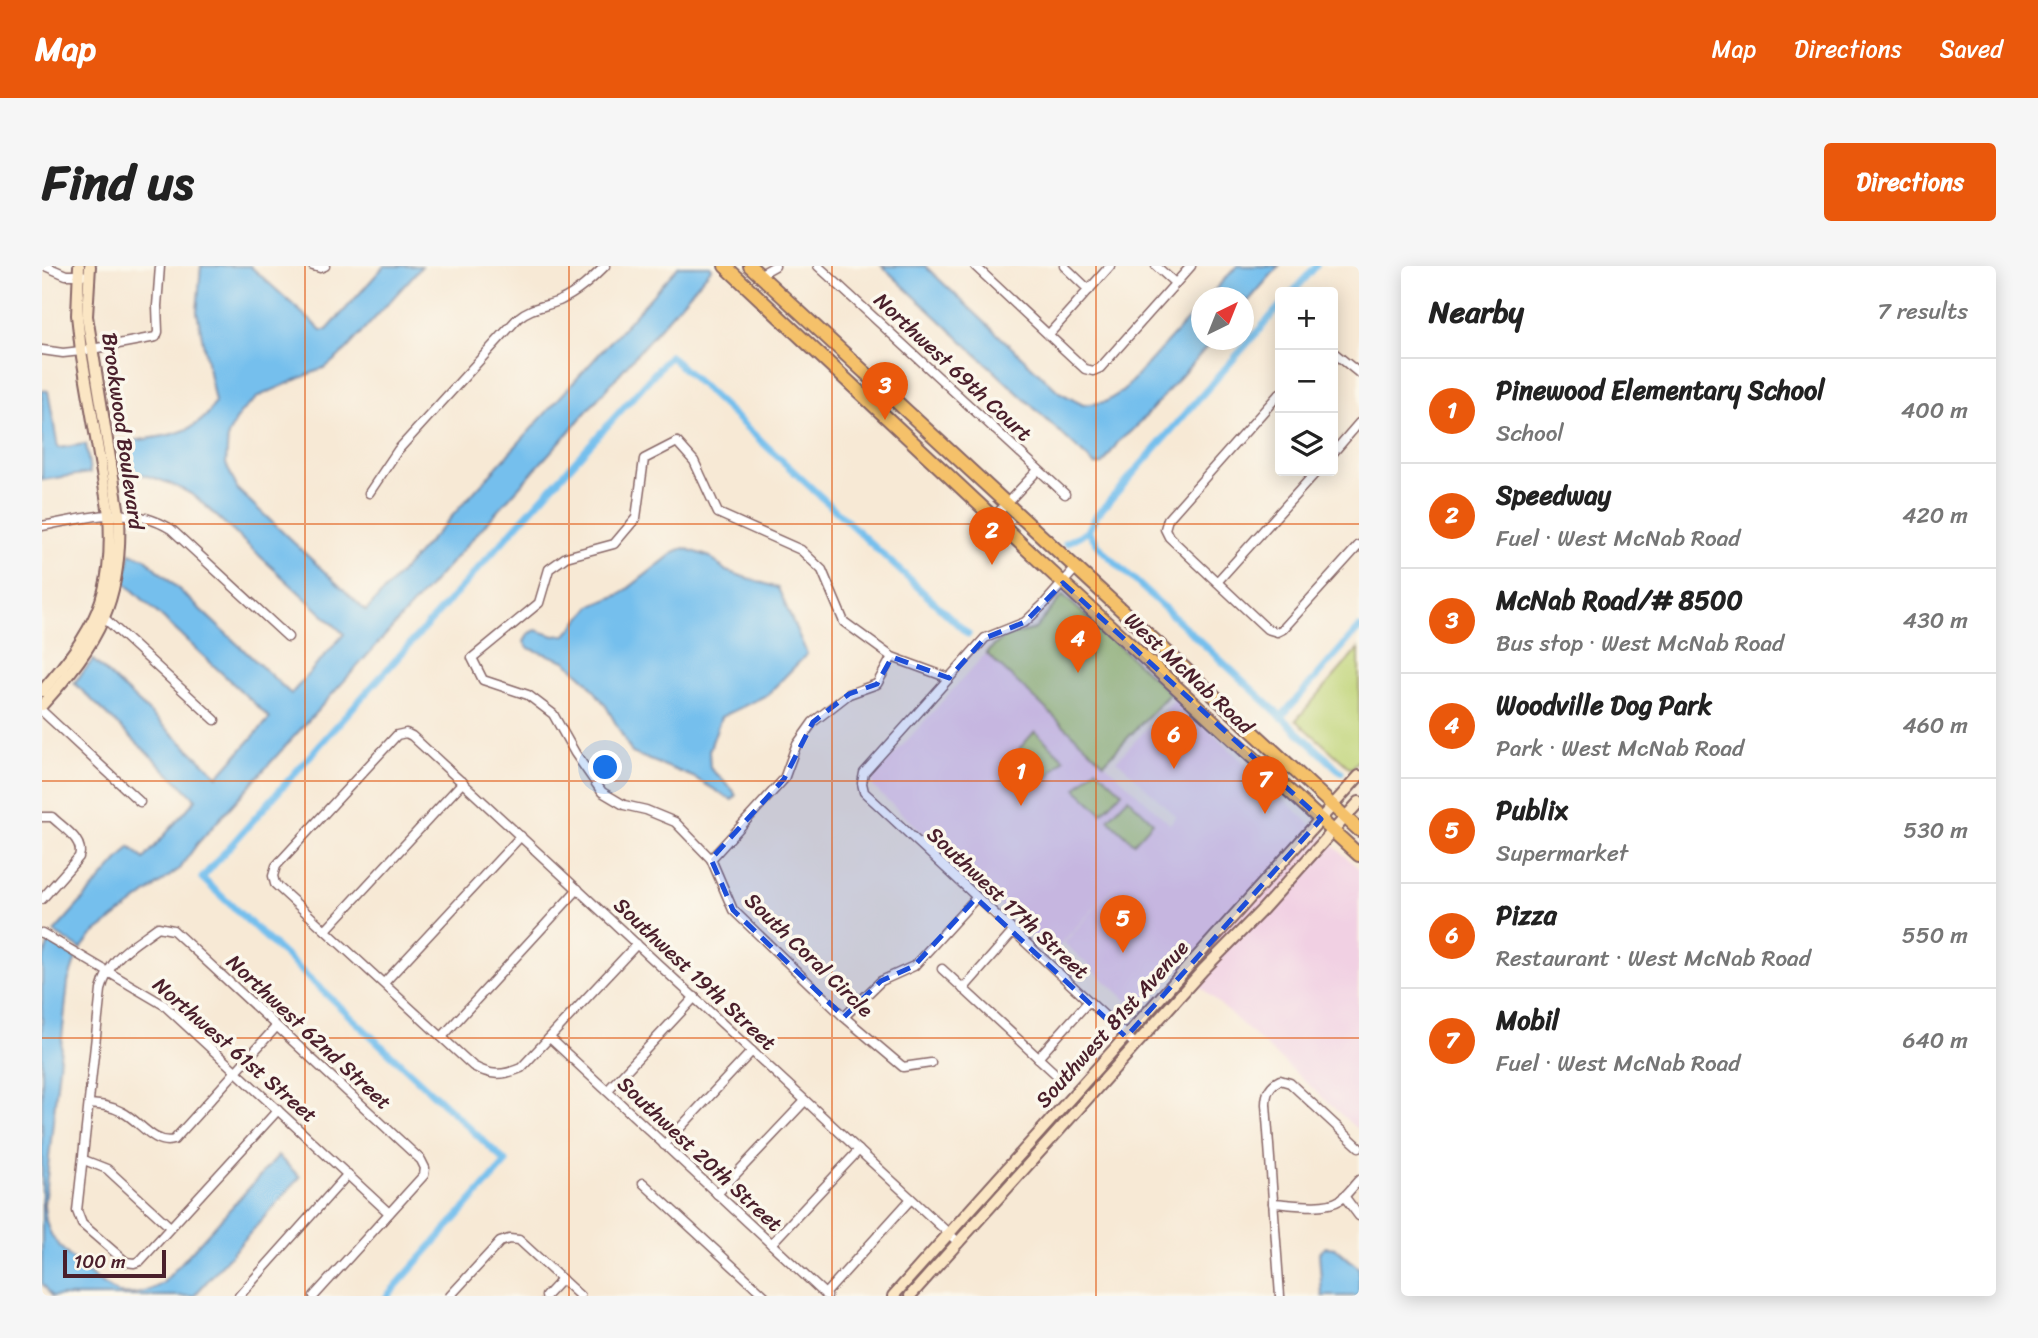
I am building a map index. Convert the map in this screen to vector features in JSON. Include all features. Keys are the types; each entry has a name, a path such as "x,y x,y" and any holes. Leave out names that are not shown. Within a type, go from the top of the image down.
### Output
{"main road":[{"name":"West McNab Road","path":"725,266 993,518 1359,855"},
{"name":"West McNab Road","path":"755,270 1359,830"}],"street":[{"path":"45,266 66,275 83,271"},
{"path":"42,350 63,353 86,351 156,337 160,266"},
{"path":"369,493 398,450 517,318 527,310 557,302 573,294 605,266"},
{"path":"755,270 775,266"},
{"name":"Northwest 69th Court","path":"818,266 1065,494"},
{"path":"975,266 1086,369 1093,371 1100,368 1191,266"},
{"path":"1064,266 1089,290"},
{"path":"1049,334 1110,266"},
{"path":"1157,266 1175,283"},
{"name":"Brookwood Boulevard","path":"42,705 72,673 91,645 102,616 114,514 86,351 77,314 83,271"},
{"path":"1338,356 1359,373"},
{"path":"1275,399 1168,519 1165,529 1169,537 1267,629 1277,632 1283,629 1359,545"},
{"path":"1338,447 1359,423"},
{"name":"South Coral Circle","path":"892,657 844,622 822,570 801,550 718,513 694,461 677,442 644,458 636,518 614,544 566,557 549,569 538,603 472,658 483,680 528,695 553,714 575,753 602,792 624,805 646,810 675,822 711,859 733,910 844,1017 903,1067 931,1063"},
{"path":"993,518 1038,470"},
{"path":"1217,582 1312,476"},
{"path":"42,526 114,514 147,516 172,528 288,637"},
{"path":"711,859 784,779 796,746 813,722 849,694 877,684 892,657 949,678 985,638 1025,622 1076,568"},
{"path":"102,616 215,720"},
{"name":"Brookwood Boulevard","path":"42,691 102,616"},
{"name":"Southwest 17th Street","path":"949,678 864,774 864,792 1136,1045"},
{"path":"42,711 141,802"},
{"name":"Southwest 19th Street","path":"326,930 275,884 273,876 276,866 397,735 406,733 463,782 959,1243"},
{"name":"Southwest 81st Avenue","path":"893,1296 1359,776"},
{"path":"463,782 326,930 473,1066 498,1076 521,1068 637,944"},
{"name":"Southwest 81st Avenue","path":"916,1294 1136,1045 1359,802"},
{"path":"42,899 79,857 81,851 80,844 52,817 43,816"},
{"path":"383,983 521,836"},
{"path":"442,1037 578,889"},
{"path":"844,1017 881,981 914,966 976,898"},
{"name":"Northwest 62nd Street","path":"106,970 121,954 158,927 173,930 421,1160 425,1168 424,1175 389,1213"},
{"path":"963,989 1013,932"},
{"name":"Northwest 61st Street","path":"42,933 163,1005 389,1213"},
{"path":"942,969 1060,1078"},
{"path":"106,970 101,990 77,1211 82,1224 127,1262 139,1261 278,1110"},
{"path":"607,1091 695,997"},
{"path":"1038,1058 1088,1002"},
{"path":"89,1104 121,1111 166,1143 174,1140 276,1027"},
{"name":"Southwest 20th Street","path":"550,1038 826,1295"},
{"path":"664,1145 752,1051"},
{"path":"1280,1296 1266,1104 1266,1095 1273,1083 1280,1080 1290,1083 1358,1144"},
{"path":"718,1194 805,1101"},
{"path":"771,1244 859,1150"},
{"path":"84,1160 107,1169 170,1227"},
{"path":"239,1296 348,1174"},
{"path":"1273,1203 1332,1204 1359,1180"},
{"path":"643,1183 765,1296"},
{"path":"1344,1196 1359,1216"},
{"path":"826,1295 911,1199"},
{"path":"314,1296 389,1213"},
{"path":"450,1296 500,1242 509,1239 519,1241 580,1296"},
{"path":"546,1296 562,1279"}],"highlighted area":[{"path":"1063,583 1321,819 1126,1037 976,898 914,966 881,981 844,1017 733,910 711,859 784,779 813,722 849,694 877,684 892,657 949,678 985,638 1025,622"}],"shaded area":[{"path":"986,653 1170,824 1176,816 1117,760 1175,699 1359,869 1357,1129 1178,966 1139,1012 1064,943 1125,874 1052,954 873,787 872,779"}],"green space":[{"path":"1063,595 1170,693 1104,763 986,653 1004,637 1035,629"},
{"path":"1359,648 1359,760 1351,769 1296,720"},
{"path":"1035,731 1064,759 1048,777 1019,749"},
{"path":"1096,768 1122,792 1102,813 1076,789"},
{"path":"1128,798 1153,822 1134,843 1108,819"}],"water":[{"path":"201,266 250,266 321,330 327,330 384,266 422,266 344,352 326,367 259,396 241,412 228,435 226,464 238,490 366,611 679,266 712,268 565,436 198,843 179,869 92,935 81,949 54,932 130,847 144,859 196,799 74,683 93,660 218,776 270,718 125,583 130,553 145,558 291,694 344,634 196,497 160,480 122,470 117,443 186,430 208,414 215,402 197,312"},
{"path":"882,266 925,266 1059,392 1083,405 1105,402 1123,391 1191,316 1191,350 1204,350 1136,427 1118,442 1103,464 1095,465"},
{"path":"1237,266 1279,266 1254,295 1254,287 1217,287"},
{"path":"42,390 48,391 58,448 86,444 90,473 42,480"},
{"path":"684,548 710,557 726,571 778,588 807,654 767,695 721,717 709,751 710,768 733,790 736,796 732,800 693,777 632,753 606,706 586,680 565,661 528,648 524,642 528,634 536,630 554,636 566,635 591,606 621,594 676,551"},
{"path":"49,942 76,958 68,982 44,1205 50,1232 74,1260 114,1291 139,1294 149,1291 163,1283 278,1156 300,1177 194,1296 52,1296 42,1283 42,963"},
{"path":"1326,1247 1335,1248 1359,1268 1359,1296 1322,1296 1319,1252"}],"waterway":[{"path":"1297,287 1316,266"},
{"path":"1275,312 1096,516 1088,531 1102,550 1341,772"},
{"path":"387,1296 506,1162 202,878 670,356 968,634"},
{"path":"1066,543 1088,531"},
{"path":"1281,717 1359,628"}],"place":[{"name":"McNab Road/# 8500","path":"885,420"},
{"name":"Speedway","path":"992,565"},
{"name":"Woodville Dog Park","path":"1078,673"},
{"name":"Pizza","path":"1174,769"},
{"name":"Pinewood Elementary School","path":"1021,806"},
{"name":"Mobil","path":"1265,814"},
{"name":"Publix","path":"1123,953"}]}
